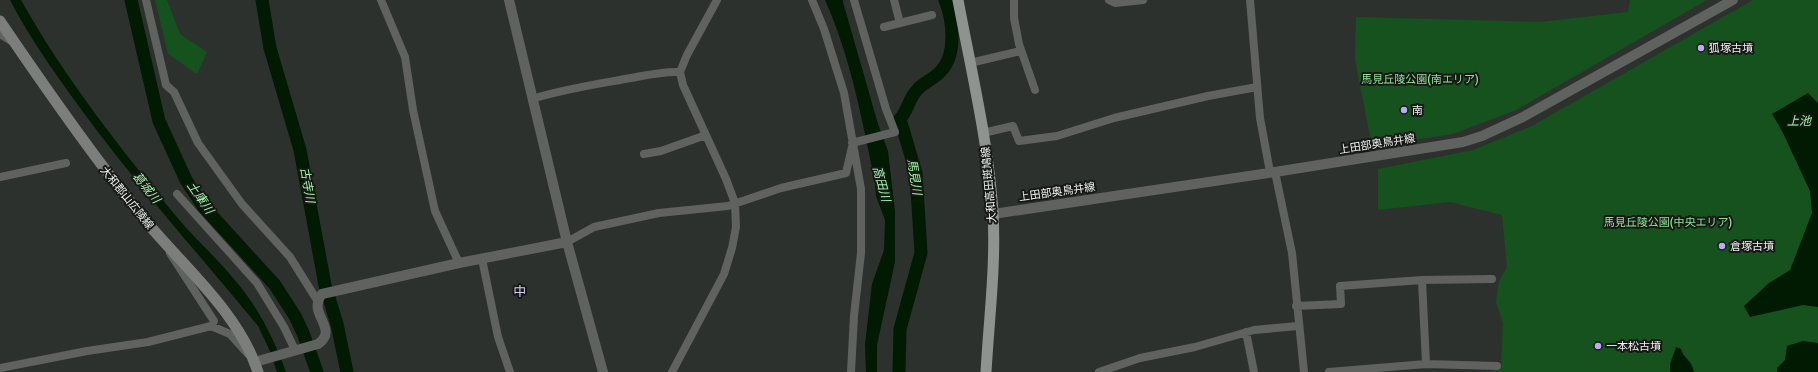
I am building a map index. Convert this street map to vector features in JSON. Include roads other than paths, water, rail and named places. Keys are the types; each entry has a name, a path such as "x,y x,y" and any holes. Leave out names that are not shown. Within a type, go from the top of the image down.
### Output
{"main road":[{"name":"大和高田斑鳩線","path":"958,0 983,133 993,214 993,264 986,372"},
{"name":"大和郡山広陵線","path":"0,21 95,158 166,246 228,316 240,333 257,367"}],"street":[{"path":"0,368 87,351 148,342 211,326 230,334 257,367 295,350 318,344 323,341 326,334 324,323 317,309 317,300 290,257 242,204 198,143 174,92 166,85 146,0"},
{"path":"381,0 405,57 413,110 435,211 459,263"},
{"path":"509,0 567,242 604,372"},
{"path":"672,372 724,274 732,248 736,227 735,203 683,85 680,72 687,55 718,0"},
{"path":"812,0 824,29 839,76 847,110 861,189 861,253 854,316 851,372"},
{"path":"853,144 895,132 886,109 854,0"},
{"path":"894,0 900,23"},
{"path":"1014,0 1014,18 1021,51 1035,90"},
{"path":"1109,0 1115,3 1143,0"},
{"path":"1250,0 1260,118 1292,253 1298,326 1304,372"},
{"name":"上田部奥鳥井線","path":"993,214 1463,142 1482,136 1523,118 1733,0"},
{"path":"884,26 932,15"},
{"path":"0,34 16,44"},
{"path":"970,63 1021,51"},
{"path":"532,99 618,80 669,72 680,72"},
{"path":"983,133 1013,126 1019,141 1047,138 1114,118 1258,86"},
{"path":"644,154 661,151 706,135"},
{"path":"317,300 322,294 459,263 482,260 567,242 594,227 659,213 728,206 781,188 846,173 853,144"},
{"path":"0,177 66,163"},
{"path":"177,194 257,283 284,327 295,350"},
{"path":"166,246 182,274 214,321 211,326"},
{"path":"482,260 498,337 510,372"},
{"path":"1296,306 1341,304 1340,286 1422,280 1492,279"},
{"path":"1422,280 1426,364"},
{"path":"1099,372 1140,358 1190,349 1246,332 1298,326"},
{"path":"1246,332 1254,372"},
{"path":"1329,372 1426,364 1497,366"}],"water":[{"name":"葛城川","path":"10,0 21,0 55,57 114,138 176,216 242,288 264,322 286,372 277,372 269,349 258,326 135,179 65,87 43,55"},
{"name":"高田川","path":"825,0 843,0 878,124 888,151 895,211 895,262 877,345 877,372 866,372 865,344 872,284 884,250 885,220 876,196 875,182 849,67"},
{"name":"上池","path":"1808,93 1818,103 1818,307 1803,305 1750,317 1744,306 1769,283 1790,270 1812,213 1810,191 1782,131 1772,114"},
{"path":"1803,341 1818,343 1818,372 1777,372 1777,368 1785,360 1787,346"},
{"path":"1676,347 1681,349 1684,356 1693,367 1694,372 1670,372 1670,364"}],"waterway":[{"name":"土庫川","path":"131,0 159,121 186,180 203,206 275,285 295,316 303,333 317,372"},
{"name":"古寺川","path":"262,0 270,48 300,150 325,285 337,324 347,372"},
{"name":"馬見川","path":"899,372 900,329 921,253 916,173 900,119 914,93 941,71 950,56 952,37 950,17 945,0"}],"place":[{"name":"狐塚古墳","path":"1701,48"},
{"name":"南","path":"1404,110"},
{"name":"倉塚古墳","path":"1722,246"},
{"name":"一本松古墳","path":"1598,346"}],"district":[{"name":"中","path":"520,292"}],"park label":[{"name":"馬見丘陵公園(南エリア)","path":"1420,79"},
{"name":"馬見丘陵公園(中央エリア)","path":"1668,222"}]}
